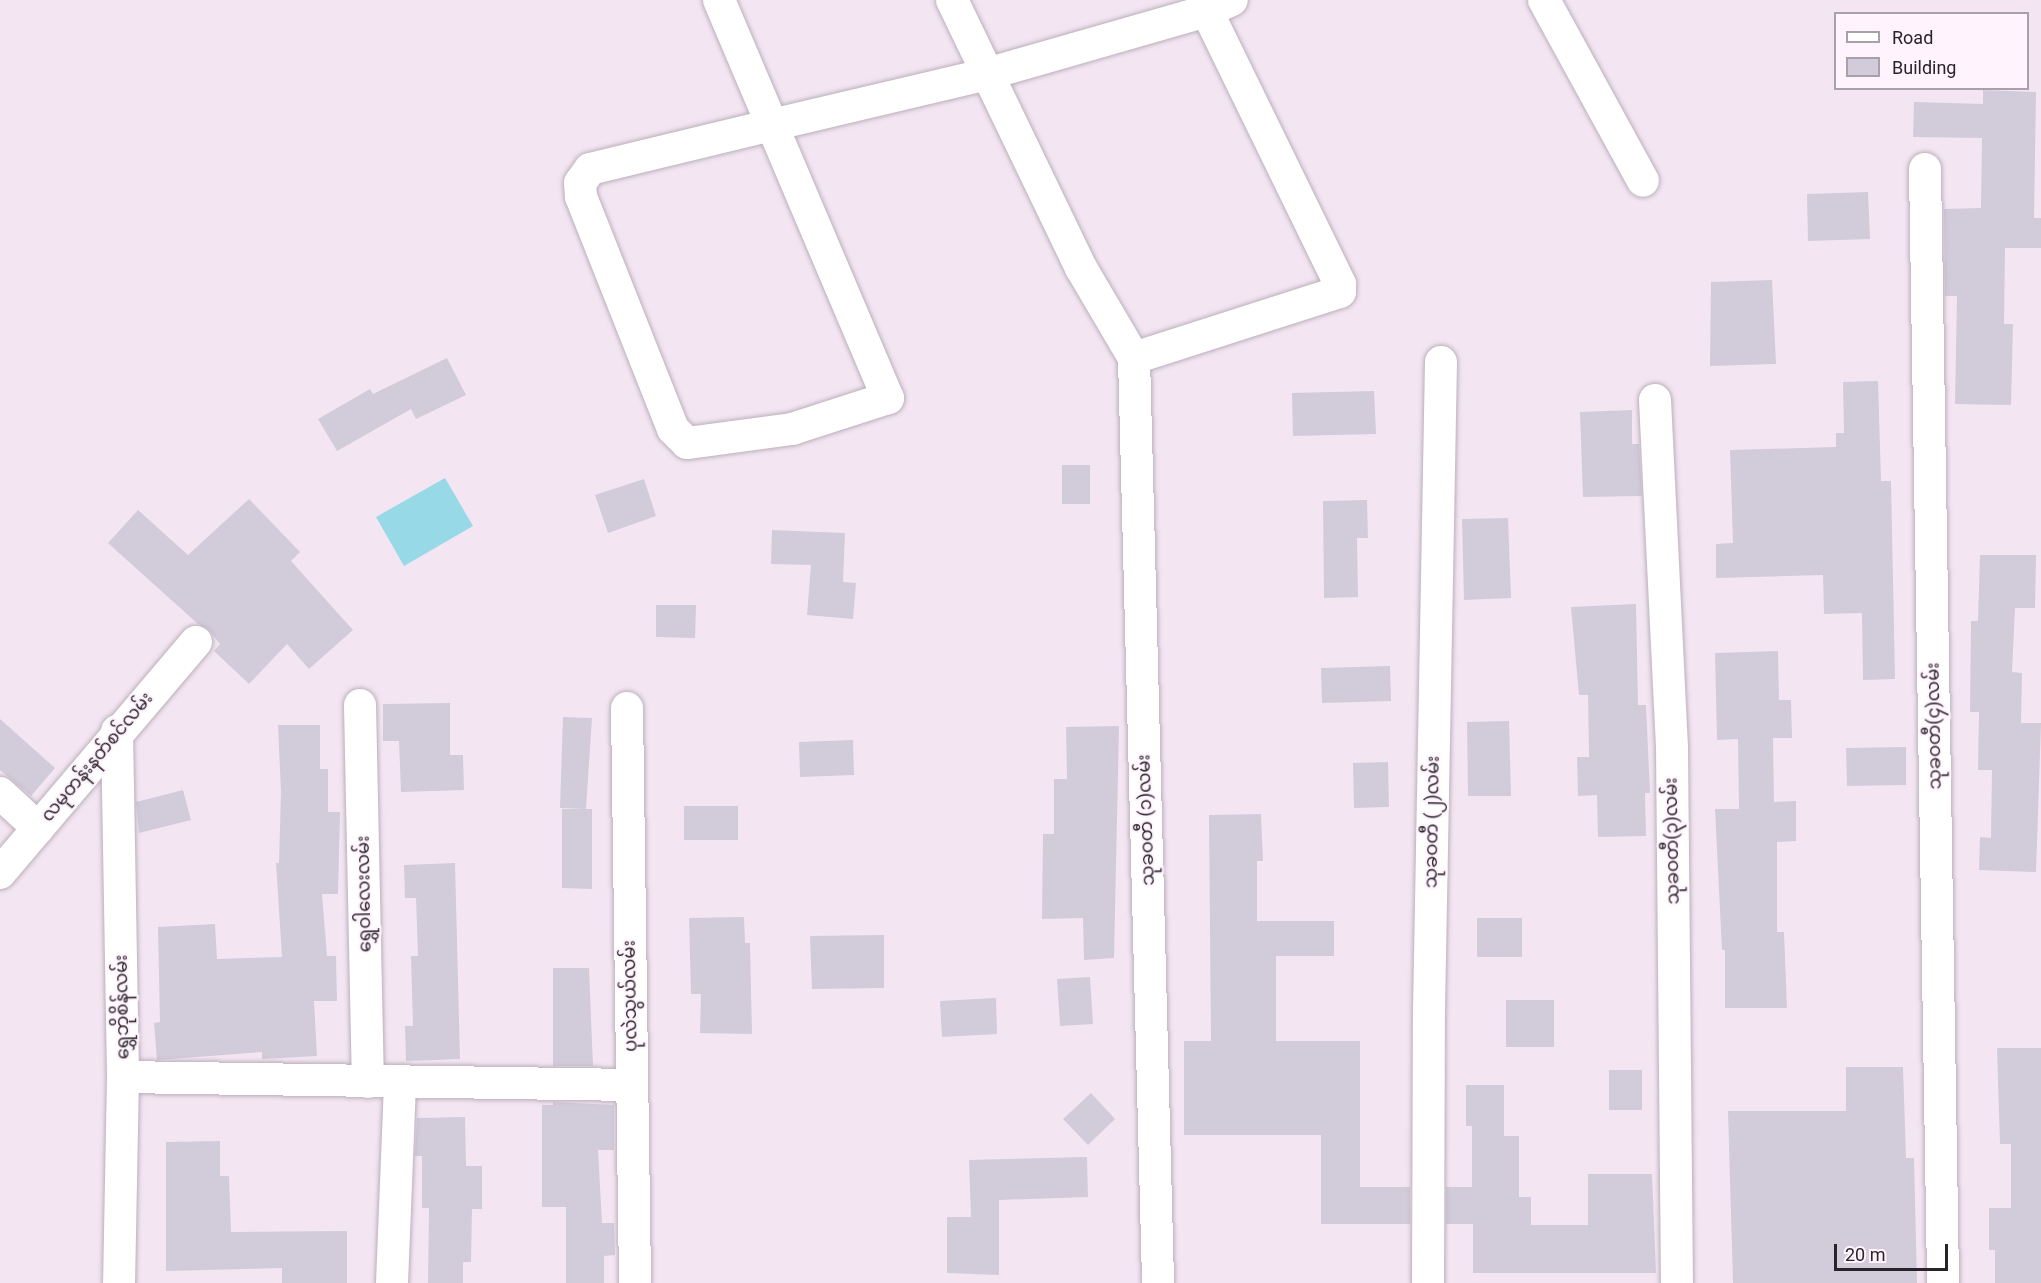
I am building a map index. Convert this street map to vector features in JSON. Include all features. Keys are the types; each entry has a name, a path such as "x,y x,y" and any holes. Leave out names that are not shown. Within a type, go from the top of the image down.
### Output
{"street":[{"path":"719,0 772,125 888,398 792,429 687,443 669,418 581,197 580,183 590,169 600,166 772,125 987,74 1219,6 1340,284 1340,292 1134,358 1081,268 987,74 952,0"},
{"path":"1544,0 1643,181"},
{"name":"သုခဝတီ(၄)လမ်း","path":"1925,169 1943,1283"},
{"name":"သုခဝတီ (၁)လမ်း","path":"1134,358 1158,1283"},
{"name":"သုခဝတီ (၂)လမ်း","path":"1428,1283 1429,998 1441,362"},
{"name":"သုခဝတီ(၃)လမ်း","path":"1655,400 1671,747 1677,1283"},
{"name":"လမုတန်းနတ်စင်လမ်း","path":"0,873 117,731 196,642"},
{"name":"ရွှေဝါလေးလမ်း","path":"360,705 368,1082"},
{"name":"ပုလဲသွယ်လမ်း","path":"627,708 634,1283"},
{"name":"ရွှေဘိုစိန်လမ်း","path":"117,731 123,1077 119,1283"},
{"path":"0,793 38,828"},
{"path":"123,1077 631,1085"},
{"path":"392,1283 400,1083"}],"water":[{"path":"445,478 473,526 404,566 376,517"}],"building":[{"path":"1983,90 2036,92 2034,218 2041,218 2041,248 2005,248 2004,324 2013,324 2011,405 1955,404 1957,296 1945,296 1944,209 1981,208 1982,138 1913,137 1914,102 1983,104"},
{"path":"1868,192 1870,239 1808,241 1807,194"},
{"path":"1772,280 1776,364 1710,366 1711,282"},
{"path":"447,358 466,395 416,419 411,409 337,451 318,419 370,389 373,394"},
{"path":"1878,381 1881,481 1891,481 1895,679 1863,680 1862,613 1824,614 1823,575 1716,578 1716,544 1733,543 1730,450 1836,447 1836,433 1844,433 1843,382"},
{"path":"1374,391 1376,434 1293,436 1292,393"},
{"path":"1632,410 1632,444 1639,444 1642,496 1583,497 1580,412"},
{"path":"1062,465 1090,465 1090,504 1062,504"},
{"path":"644,479 656,516 608,533 595,495"},
{"path":"249,499 300,552 291,561 353,630 309,669 287,644 249,684 214,651 220,644 208,629 198,624 108,543 138,510 188,555"},
{"path":"1367,500 1368,538 1357,538 1358,597 1324,598 1323,501"},
{"path":"1508,518 1511,598 1464,600 1462,519"},
{"path":"772,530 845,533 843,582 856,583 853,619 807,615 811,565 771,564"},
{"path":"1980,555 2036,555 2035,608 2015,608 2012,672 2022,673 2021,723 2041,723 2036,872 1979,870 1980,837 1991,838 1992,770 1978,770 1979,712 1970,712 1971,621 1978,621"},
{"path":"1636,604 1638,705 1646,705 1650,793 1645,793 1646,836 1598,837 1597,795 1578,796 1577,757 1589,757 1588,695 1579,695 1571,607"},
{"path":"656,605 696,605 695,638 656,637"},
{"path":"1778,651 1779,700 1791,700 1792,738 1773,738 1774,802 1796,801 1796,841 1777,842 1777,932 1784,932 1787,1008 1725,1008 1725,950 1722,950 1715,809 1739,809 1738,739 1717,740 1715,653"},
{"path":"1390,666 1391,701 1322,703 1321,668"},
{"path":"450,703 450,755 463,755 464,790 401,792 399,741 383,741 383,704"},
{"path":"563,717 592,718 586,809 560,808"},
{"path":"0,719 55,768 31,796 0,770"},
{"path":"1509,721 1511,796 1468,796 1467,722"},
{"path":"278,725 320,725 320,769 328,769 328,812 340,812 338,894 322,894 327,956 336,956 337,1001 314,1001 317,1056 262,1059 262,1052 157,1060 154,1023 160,1022 158,927 215,924 217,959 282,957 276,863 279,863 281,792"},
{"path":"1119,726 1114,958 1084,960 1083,918 1042,919 1043,834 1054,834 1054,779 1067,779 1066,727"},
{"path":"853,740 854,775 800,777 799,742"},
{"path":"1906,747 1906,785 1847,786 1846,748"},
{"path":"1388,762 1389,807 1354,808 1353,763"},
{"path":"183,790 191,820 139,833 136,802"},
{"path":"684,806 738,806 738,840 684,840"},
{"path":"562,809 592,809 592,889 562,888"},
{"path":"1261,814 1263,861 1257,861 1257,921 1334,921 1334,956 1276,956 1276,1041 1360,1041 1360,1187 1410,1187 1410,1224 1321,1224 1321,1135 1184,1135 1184,1041 1211,1041 1209,815"},
{"path":"455,863 460,1059 406,1061 405,1026 413,1026 411,956 418,956 416,898 405,898 404,865"},
{"path":"744,917 745,943 750,943 752,1034 700,1033 701,994 691,994 689,918"},
{"path":"1477,918 1522,918 1522,957 1477,957"},
{"path":"884,935 884,988 812,989 810,936"},
{"path":"553,968 589,968 593,1066 553,1066"},
{"path":"1090,977 1093,1024 1060,1026 1057,979"},
{"path":"996,998 997,1034 942,1037 940,1001"},
{"path":"1506,1000 1554,1000 1554,1047 1506,1047"},
{"path":"1997,1048 2041,1048 2041,1283 1995,1283 1995,1250 1989,1250 1989,1208 2011,1208 2011,1144 2000,1144"},
{"path":"1846,1067 1903,1067 1906,1158 1914,1158 1917,1283 1733,1283 1728,1111 1846,1111"},
{"path":"1609,1070 1642,1070 1642,1110 1609,1110"},
{"path":"1466,1085 1504,1085 1504,1136 1519,1136 1519,1197 1531,1197 1531,1225 1588,1225 1588,1174 1652,1174 1656,1273 1473,1273 1473,1224 1446,1224 1446,1187 1472,1187 1472,1126 1466,1126"},
{"path":"1091,1093 1115,1119 1088,1145 1063,1119"},
{"path":"553,1102 614,1105 614,1150 598,1150 602,1223 614,1223 615,1255 604,1256 604,1283 566,1283 566,1207 542,1207 542,1105 553,1105"},
{"path":"465,1117 466,1166 482,1166 482,1209 472,1209 471,1262 463,1262 463,1283 428,1283 429,1208 422,1208 422,1156 415,1156 417,1118"},
{"path":"220,1141 220,1176 229,1176 231,1232 347,1231 347,1283 282,1283 282,1268 166,1271 166,1142"},
{"path":"1087,1157 1088,1197 999,1200 999,1275 947,1273 947,1217 971,1217 969,1160"}]}
